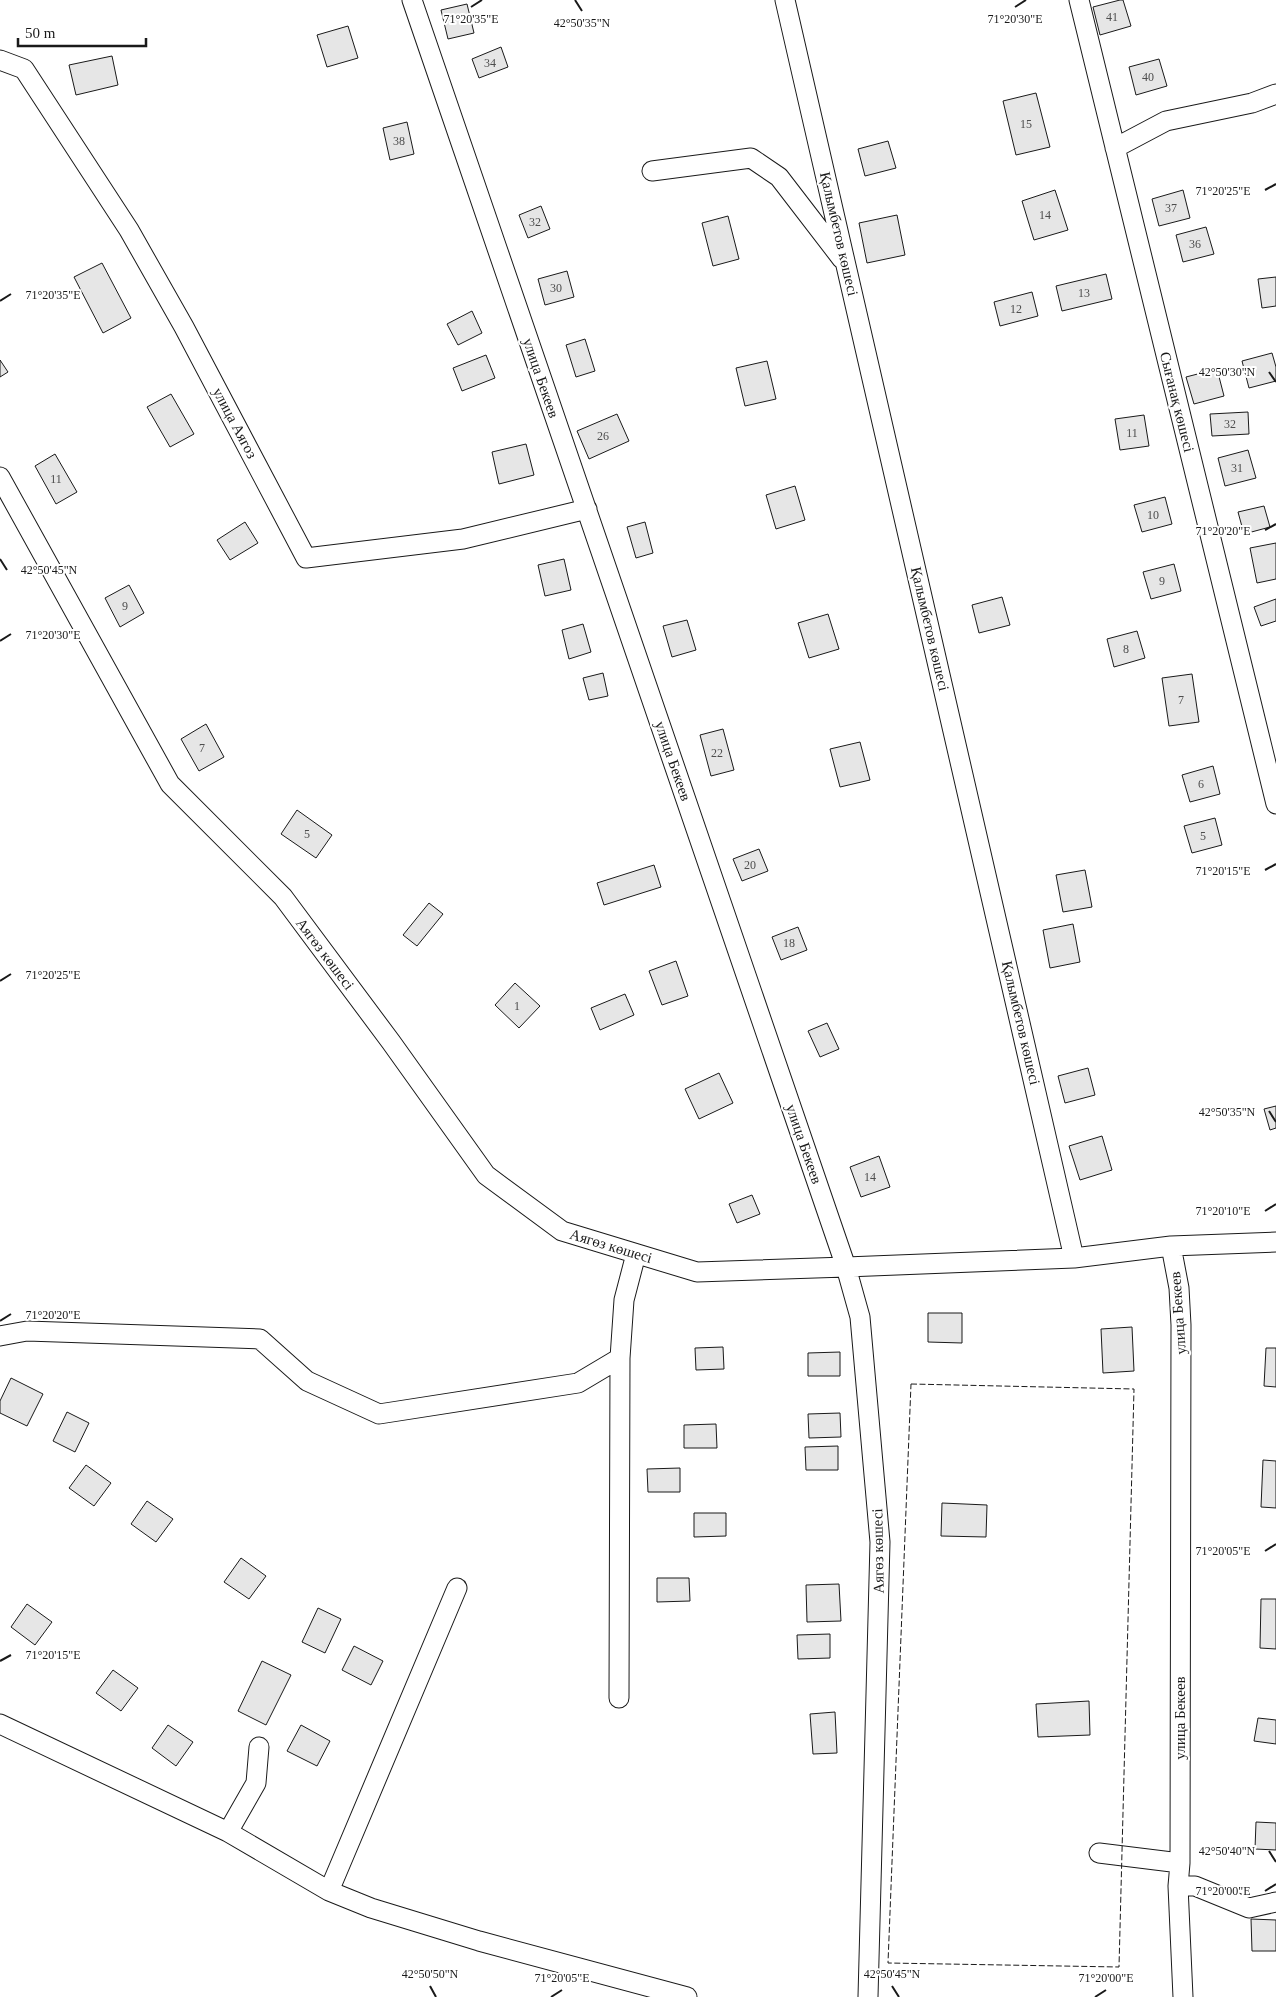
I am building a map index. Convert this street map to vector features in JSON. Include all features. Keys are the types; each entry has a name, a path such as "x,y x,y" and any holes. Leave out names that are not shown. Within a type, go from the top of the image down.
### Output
{"street":[{"name":"улица Бекеев","path":"412,0 846,1267"},
{"name":"Қалымбетов көшесі","path":"785,0 1074,1258"},
{"name":"Сығанақ көшесі","path":"1079,0 1276,804"},
{"name":"улица Аягоз","path":"0,60 24,69 129,230 184,327 306,558 463,539 586,509"},
{"path":"1115,148 1166,120 1252,103 1276,94"},
{"path":"652,171 751,158 779,178 846,264"},
{"name":"Аягөз көшесі","path":"0,477 170,784 283,897 391,1042 486,1176 562,1231 697,1272 846,1267 860,1317 880,1542 868,1997"},
{"path":"846,1267 1074,1258 1171,1246 1276,1242"},
{"name":"улица Бекеев","path":"1171,1246 1179,1288 1181,1326 1180,1863 1178,1886 1183,1997"},
{"path":"619,1698 620,1358 624,1300 636,1254"},
{"path":"0,1336 27,1331 260,1339 307,1381 379,1414 578,1384 620,1358"},
{"path":"329,1892 457,1588"},
{"path":"0,1724 228,1832 329,1892 371,1908 479,1941 687,1997"},
{"path":"228,1832 256,1783 259,1747"},
{"path":"1099,1853 1180,1863"},
{"path":"1178,1886 1195,1886 1249,1908 1276,1902"}],"building":[{"path":"1123,0 1131,26 1100,35 1093,7"},
{"path":"467,4 474,33 448,39 441,10"},
{"path":"348,26 358,58 327,67 317,35"},
{"path":"501,47 508,67 479,78 472,59"},
{"path":"112,56 118,85 76,95 69,65"},
{"path":"1159,59 1167,86 1136,95 1129,67"},
{"path":"1036,93 1050,147 1016,155 1003,101"},
{"path":"407,122 414,154 390,160 383,128"},
{"path":"888,141 896,168 865,176 858,149"},
{"path":"1055,190 1068,230 1034,240 1022,201"},
{"path":"1183,190 1190,218 1159,226 1152,199"},
{"path":"541,206 550,229 528,238 519,215"},
{"path":"897,215 905,255 867,263 859,223"},
{"path":"728,216 739,259 713,266 702,223"},
{"path":"1206,227 1214,254 1183,262 1176,235"},
{"path":"102,263 131,318 103,333 74,277"},
{"path":"567,271 574,297 545,305 538,279"},
{"path":"1106,274 1112,299 1062,311 1056,286"},
{"path":"1276,277 1276,306 1262,308 1258,279"},
{"path":"1032,292 1038,316 1000,326 994,302"},
{"path":"472,311 482,333 458,345 447,324"},
{"path":"585,339 595,371 576,377 566,345"},
{"path":"1272,353 1276,367 1276,381 1249,388 1242,361"},
{"path":"486,355 495,378 462,391 453,368"},
{"path":"0,360 8,372 0,377"},
{"path":"767,361 776,399 745,406 736,368"},
{"path":"1217,369 1224,396 1194,404 1186,377"},
{"path":"171,394 194,434 170,447 147,407"},
{"path":"1248,412 1249,434 1212,436 1210,414"},
{"path":"617,414 629,441 589,459 577,431"},
{"path":"1144,415 1149,446 1120,450 1115,419"},
{"path":"526,444 534,475 499,484 492,452"},
{"path":"1248,450 1256,478 1225,486 1218,458"},
{"path":"55,454 77,492 56,504 35,466"},
{"path":"795,486 805,520 776,529 766,495"},
{"path":"1165,497 1172,524 1142,532 1134,505"},
{"path":"1264,506 1270,527 1244,534 1238,512"},
{"path":"245,522 258,543 230,560 217,540"},
{"path":"645,522 653,553 636,558 627,527"},
{"path":"1276,543 1276,579 1257,583 1250,548"},
{"path":"564,559 571,590 545,596 538,565"},
{"path":"1174,564 1181,591 1151,599 1143,572"},
{"path":"129,585 144,613 120,627 105,598"},
{"path":"1002,597 1010,625 979,633 972,605"},
{"path":"1276,599 1276,621 1261,626 1254,607"},
{"path":"828,614 839,649 809,658 798,623"},
{"path":"687,620 696,650 672,657 663,626"},
{"path":"583,624 591,652 569,659 562,630"},
{"path":"1137,631 1145,658 1114,667 1107,639"},
{"path":"603,673 608,696 589,700 583,678"},
{"path":"1192,674 1199,722 1169,726 1162,678"},
{"path":"206,724 224,757 199,771 181,739"},
{"path":"723,729 734,770 711,776 700,735"},
{"path":"860,742 870,780 840,787 830,749"},
{"path":"1213,766 1220,794 1190,802 1182,775"},
{"path":"297,810 332,835 316,858 281,834"},
{"path":"1215,818 1222,845 1192,853 1184,826"},
{"path":"759,849 768,871 742,881 733,859"},
{"path":"654,865 661,887 604,905 597,883"},
{"path":"1085,870 1092,907 1063,912 1056,875"},
{"path":"429,903 443,914 417,946 403,935"},
{"path":"1073,924 1080,962 1050,968 1043,930"},
{"path":"798,927 807,950 781,960 772,937"},
{"path":"676,961 688,996 662,1005 649,971"},
{"path":"515,983 540,1006 519,1028 495,1005"},
{"path":"625,994 634,1015 600,1030 591,1008"},
{"path":"827,1023 839,1049 820,1057 808,1031"},
{"path":"1088,1068 1095,1095 1065,1103 1058,1076"},
{"path":"719,1073 733,1103 699,1119 685,1089"},
{"path":"1276,1106 1276,1128 1270,1130 1264,1109"},
{"path":"1102,1136 1112,1170 1080,1180 1069,1146"},
{"path":"879,1156 890,1187 861,1197 850,1167"},
{"path":"752,1195 760,1214 737,1223 729,1204"},
{"path":"928,1313 962,1313 962,1343 928,1342"},
{"path":"1132,1327 1134,1371 1103,1373 1101,1329"},
{"path":"723,1347 724,1369 696,1370 695,1348"},
{"path":"1266,1348 1276,1348 1276,1387 1264,1386"},
{"path":"840,1352 840,1376 808,1376 808,1353"},
{"path":"11,1378 43,1394 27,1426 0,1413 0,1401"},
{"path":"67,1412 89,1423 75,1452 53,1441"},
{"path":"840,1413 841,1437 809,1438 808,1414"},
{"path":"716,1424 717,1448 684,1448 684,1425"},
{"path":"838,1446 838,1470 806,1470 805,1447"},
{"path":"1263,1460 1276,1461 1276,1508 1261,1507"},
{"path":"86,1465 111,1483 94,1506 69,1488"},
{"path":"680,1468 680,1492 648,1492 647,1469"},
{"path":"147,1501 173,1519 156,1542 131,1524"},
{"path":"942,1503 987,1505 986,1537 941,1536"},
{"path":"694,1513 726,1513 726,1536 694,1537"},
{"path":"241,1558 266,1576 249,1599 224,1582"},
{"path":"657,1578 689,1578 690,1601 657,1602"},
{"path":"839,1584 841,1621 807,1622 806,1585"},
{"path":"1261,1599 1276,1599 1276,1649 1260,1648"},
{"path":"27,1604 52,1622 35,1645 11,1627"},
{"path":"318,1608 341,1619 325,1653 302,1642"},
{"path":"830,1634 830,1658 798,1659 797,1635"},
{"path":"354,1646 383,1661 371,1685 342,1670"},
{"path":"262,1661 291,1675 266,1725 238,1711"},
{"path":"113,1670 138,1688 121,1711 96,1693"},
{"path":"1089,1701 1090,1735 1038,1737 1036,1704"},
{"path":"835,1712 837,1753 813,1754 810,1714"},
{"path":"1258,1718 1276,1720 1276,1744 1254,1741"},
{"path":"168,1725 193,1742 176,1766 152,1748"},
{"path":"301,1725 330,1741 317,1766 287,1751"},
{"path":"1256,1822 1276,1823 1276,1850 1255,1849"},
{"path":"1251,1919 1276,1920 1276,1951 1252,1951"}],"fence":[{"path":"911,1384 1134,1389 1119,1967 888,1963 911,1384"}]}
